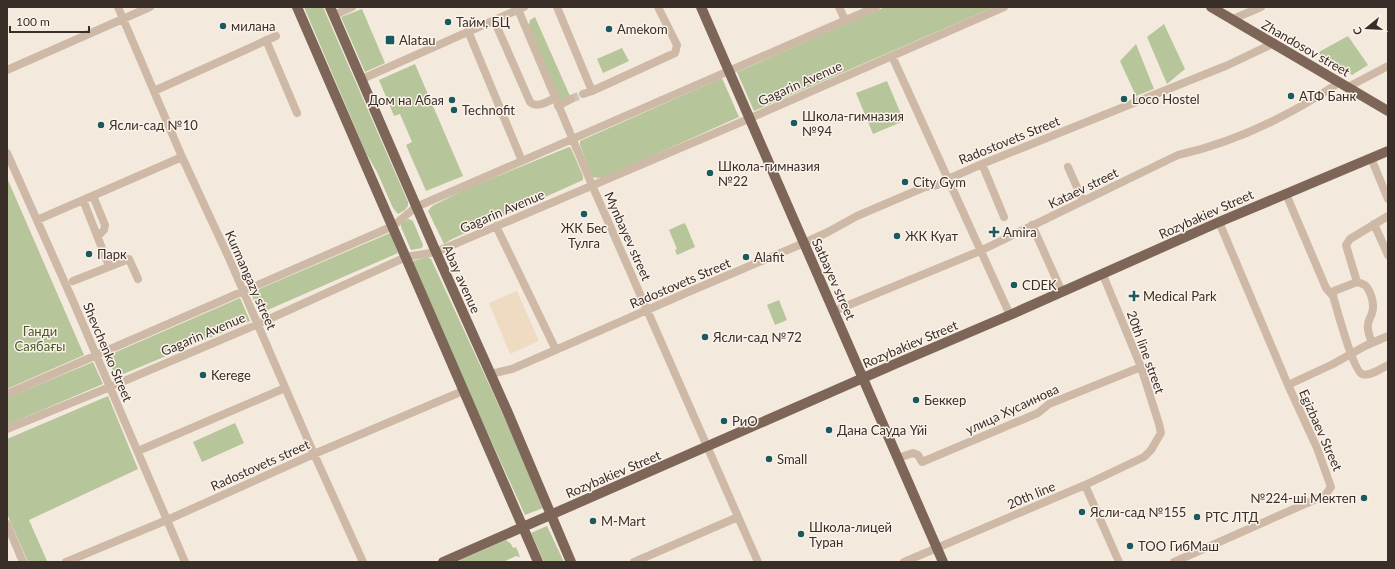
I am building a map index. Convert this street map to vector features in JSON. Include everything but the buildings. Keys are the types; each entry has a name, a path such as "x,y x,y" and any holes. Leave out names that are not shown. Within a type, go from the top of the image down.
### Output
{"main road":[{"path":"297,7 538,562"},
{"name":"Satbayev street","path":"701,7 943,562"},
{"name":"Zhandosov street","path":"1212,7 1388,111"},
{"name":"Abay avenue","path":"332,11 416,207 491,374 571,562"},
{"name":"Rozybakiev Street","path":"442,562 863,378 1010,316 1219,222 1379,155 1388,146"}],"street":[{"name":"Kurmangazy street","path":"118,7 182,157 244,291 314,454 363,562"},
{"path":"7,70 150,7"},
{"path":"332,11 352,7"},
{"path":"556,7 592,90"},
{"path":"583,94 675,53 676,45 658,7"},
{"path":"839,7 845,20"},
{"name":"Gagarin Avenue","path":"7,394 392,226 416,207 876,7"},
{"name":"Gagarin Avenue","path":"7,429 258,324 406,257 436,252 1004,7"},
{"path":"1233,19 1261,7"},
{"path":"362,79 520,8"},
{"name":"Mynbayev street","path":"520,8 572,140 758,562"},
{"path":"494,20 530,102 537,106 571,99"},
{"path":"468,31 522,161"},
{"path":"154,91 276,36"},
{"path":"266,40 296,113"},
{"name":"Radostovets Street","path":"491,374 512,370 804,243 857,216 925,187 937,185 982,164 1216,70 1274,44"},
{"path":"892,56 1010,316"},
{"name":"Kataev street","path":"834,311 980,251 1178,155 1204,149 1256,129 1318,97 1388,66"},
{"name":"Shevchenko Street","path":"7,153 97,355 185,562"},
{"path":"1379,155 1388,199"},
{"path":"37,220 182,157"},
{"path":"982,164 1004,217"},
{"path":"1068,167 1083,201"},
{"path":"1286,194 1326,288 1333,296 1351,355 1358,371 1367,375 1388,365"},
{"path":"93,196 106,225 104,230 98,236"},
{"path":"83,200 109,266"},
{"path":"1357,282 1346,244 1350,239 1388,216"},
{"name":"Egizbaev Street","path":"1174,562 1322,496 1329,491 1331,484 1317,448 1288,385 1219,222"},
{"path":"1374,224 1388,255"},
{"path":"1032,225 1062,292"},
{"path":"496,226 556,350"},
{"path":"73,281 128,259 138,279"},
{"name":"20th line street","path":"1103,275 1141,367 1161,433 1158,439"},
{"path":"1333,296 1334,291 1357,282 1365,285 1369,291 1374,307 1368,326 1372,343"},
{"path":"1288,385 1388,336"},
{"name":"улица Хусаинова","path":"898,458 913,453 918,455 922,462 1038,413 1049,404 1141,367"},
{"path":"138,452 286,388"},
{"name":"Radostovets street","path":"66,562 167,520 314,454 463,391"},
{"name":"20th line","path":"904,562 1085,486 1144,457 1151,450 1158,439"},
{"path":"1085,486 1119,562"},
{"path":"634,562 738,517"},
{"path":"7,524 23,562"}],"green space":[{"path":"304,7 323,7 408,202 408,206 405,210 398,214 393,208 377,172 366,153"},
{"path":"885,7 994,7 754,111 737,72"},
{"path":"362,9 385,63 365,72 341,17"},
{"path":"535,17 570,96 560,101 528,28 530,20"},
{"path":"1164,24 1185,69 1167,84 1147,37"},
{"path":"1348,36 1368,65 1352,75 1317,53"},
{"path":"1136,44 1154,89 1136,96 1120,61"},
{"path":"622,48 629,61 603,73 597,59"},
{"path":"415,64 463,176 426,191 406,145 412,142 400,114 394,116 379,80"},
{"path":"722,78 739,117 605,177 592,177 580,145 580,141"},
{"path":"887,81 904,121 873,134 856,93"},
{"path":"569,147 571,148 583,176 583,180 444,244 428,211 432,206 466,189"},
{"name":"Ганди Саябағы","path":"7,178 84,355 7,389"},
{"path":"409,219 413,221 423,245 422,248 411,250 401,227 401,222"},
{"path":"684,223 695,247 677,255 675,250 677,249 669,230"},
{"path":"390,233 398,253 263,312 258,310 252,296 252,292"},
{"path":"427,257 431,259 517,445 543,508 525,515 412,264 413,261"},
{"path":"240,298 250,321 116,377 107,358 109,355"},
{"path":"779,300 787,320 775,325 767,305"},
{"path":"93,362 103,384 7,425 7,398"},
{"path":"108,396 138,469 29,520 47,561 28,562 7,514 7,439"},
{"path":"235,423 244,443 202,462 193,442"},
{"path":"547,526 564,562 544,562 531,533"},
{"path":"506,540 513,548 516,547 520,557 516,556 503,562 456,562"}],"shaded area":[{"path":"517,291 539,341 510,354 489,303"}],"tunnel":[{"path":"571,99 583,94"}],"place":[{"name":"Тайм, БЦ","path":"448,22"},
{"name":"милана","path":"223,26"},
{"name":"Amekom","path":"609,29"},
{"name":"Alatau","path":"390,40"},
{"name":"АТФ Банк","path":"1291,96"},
{"name":"Loco Hostel","path":"1124,99"},
{"name":"Дом на Абая","path":"452,100"},
{"name":"Technofit","path":"454,110"},
{"name":"Школа-гимназия №94","path":"794,123"},
{"name":"Ясли-сад №10","path":"101,125"},
{"name":"Школа-гимназия №22","path":"710,173"},
{"name":"City Gym","path":"905,182"},
{"name":"ЖК Бес Тулга","path":"584,214"},
{"name":"Amira","path":"994,232"},
{"name":"ЖК Куат","path":"897,236"},
{"name":"Парк","path":"89,254"},
{"name":"Alafit","path":"746,257"},
{"name":"CDEK","path":"1014,285"},
{"name":"Medical Park","path":"1134,296"},
{"name":"Ясли-сад №72","path":"705,337"},
{"name":"Kerege","path":"203,375"},
{"name":"Беккер","path":"916,400"},
{"name":"РиО","path":"724,421"},
{"name":"Дана Сауда Үйі","path":"829,430"},
{"name":"Small","path":"769,459"},
{"name":"№224-ші Мектеп","path":"1364,498"},
{"name":"Ясли-сад №155","path":"1082,512"},
{"name":"РТС ЛТД","path":"1197,517"},
{"name":"M-Mart","path":"593,521"},
{"name":"Школа-лицей Туран","path":"801,534"},
{"name":"ТОО ГибМаш","path":"1130,546"}]}
